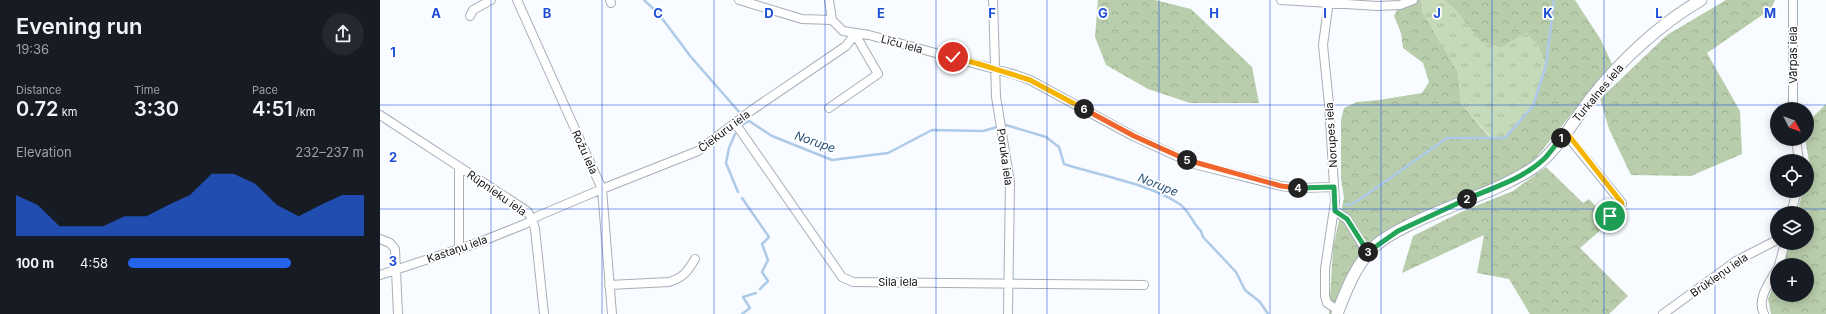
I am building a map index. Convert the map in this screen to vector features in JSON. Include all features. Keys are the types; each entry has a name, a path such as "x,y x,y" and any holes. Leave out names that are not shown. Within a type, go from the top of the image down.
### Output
{"main road":[{"name":"Turkalnes iela","path":"1337,312 1350,282 1368,254 1376,246 1398,231 1512,180 1533,168 1544,159 1592,97 1627,59 1672,19 1702,0"}],"street":[{"path":"470,16 473,10 491,0"},
{"name":"Rožu iela","path":"517,0 602,189 612,314"},
{"path":"739,0 802,19 832,20 829,0"},
{"name":"Poruka iela","path":"993,0 996,97 1010,182 1008,314"},
{"path":"1282,0 1391,6 1406,4 1412,0"},
{"name":"Vārpas iela","path":"1792,0 1793,102"},
{"name":"Norupes iela","path":"1328,2 1323,45 1335,211 1325,268 1325,296 1327,303 1337,312"},
{"name":"Līču iela","path":"832,20 843,31 869,35 995,68 1030,80 1134,136 1194,164 1281,186 1300,188 1334,187"},
{"path":"829,108 878,74 855,34"},
{"name":"Čiekuru iela","path":"532,219 602,189 698,151 735,122 846,46 855,34"},
{"name":"Rūpnieku iela","path":"380,115 527,211 532,219 535,230 544,314"},
{"name":"Sila iela","path":"735,122 842,277 853,282 1144,285"},
{"path":"1565,133 1622,203 1615,213 1610,216"},
{"path":"458,249 459,167"},
{"path":"1335,211 1347,219 1368,254"},
{"name":"Kastaņu iela","path":"380,275 458,249 525,224 532,219"},
{"path":"380,239 390,243 395,250 398,314"},
{"name":"Brūkleņu iela","path":"1663,314 1736,261 1770,244"},
{"path":"609,285 669,282 679,279 685,274 695,259"},
{"path":"1764,314 1761,306 1762,299 1770,283"}],"green space":[{"path":"1098,0 1155,0 1191,9 1252,67 1259,103 1190,103 1148,89 1106,65 1095,37"},
{"path":"1402,0 1421,0 1423,13 1458,72 1461,103 1490,138 1505,138 1533,105 1546,65 1538,46 1526,33 1501,48 1481,42 1454,8 1443,0 1575,0 1601,40 1612,64 1535,159 1506,180 1381,238 1334,314 1329,314 1333,248 1344,198 1341,178 1341,120 1344,108 1357,102 1422,93 1429,82 1423,63 1403,48 1401,33 1394,16"},
{"path":"1421,0 1443,0 1454,8 1481,42 1501,48 1526,33 1538,46 1546,65 1533,106 1505,138 1491,138 1461,103 1458,72 1423,13"},
{"path":"1726,0 1775,0 1771,9 1707,53 1740,111 1742,154 1691,176 1631,175 1609,129 1600,99 1667,35"},
{"path":"1826,104 1826,314 1771,314 1768,299 1770,294 1770,302 1814,302 1814,258 1785,258 1788,250 1814,250 1814,206 1799,206 1801,198 1814,198 1814,154 1808,154 1806,146 1814,146 1814,116"},
{"path":"1546,167 1583,203 1589,199 1610,222 1580,248 1628,296 1609,314 1530,314 1509,279 1477,273 1484,235 1402,273 1413,236 1461,212 1513,191"}],"waterway":[{"name":"Norupe","path":"644,0 658,13 691,57 740,113"},
{"path":"1346,204 1350,205 1359,200 1447,138 1505,138 1533,106 1546,65 1554,0"},
{"name":"Norupe","path":"746,119 772,136 832,160 888,153 932,130 983,131 997,127"},
{"name":"Norupe","path":"742,125 749,121"},
{"name":"Norupe","path":"1006,125 1046,137 1059,147 1064,164 1138,185 1178,203 1188,212 1201,231 1203,237 1236,272 1245,290 1260,302 1268,314"},
{"path":"735,134 729,148 726,163 738,192"},
{"path":"742,198 769,237 762,244 768,260 762,272 768,281 760,289"},
{"path":"742,314 750,308 743,297 756,293"}],"route":[{"path":"953,57 995,68 1030,80 1134,136 1194,164 1281,186 1300,188 1334,187 1335,211 1347,219 1368,254 1387,237 1398,231 1512,180 1533,168 1544,159 1565,133 1570,137 1622,203 1615,213 1610,216"}]}
